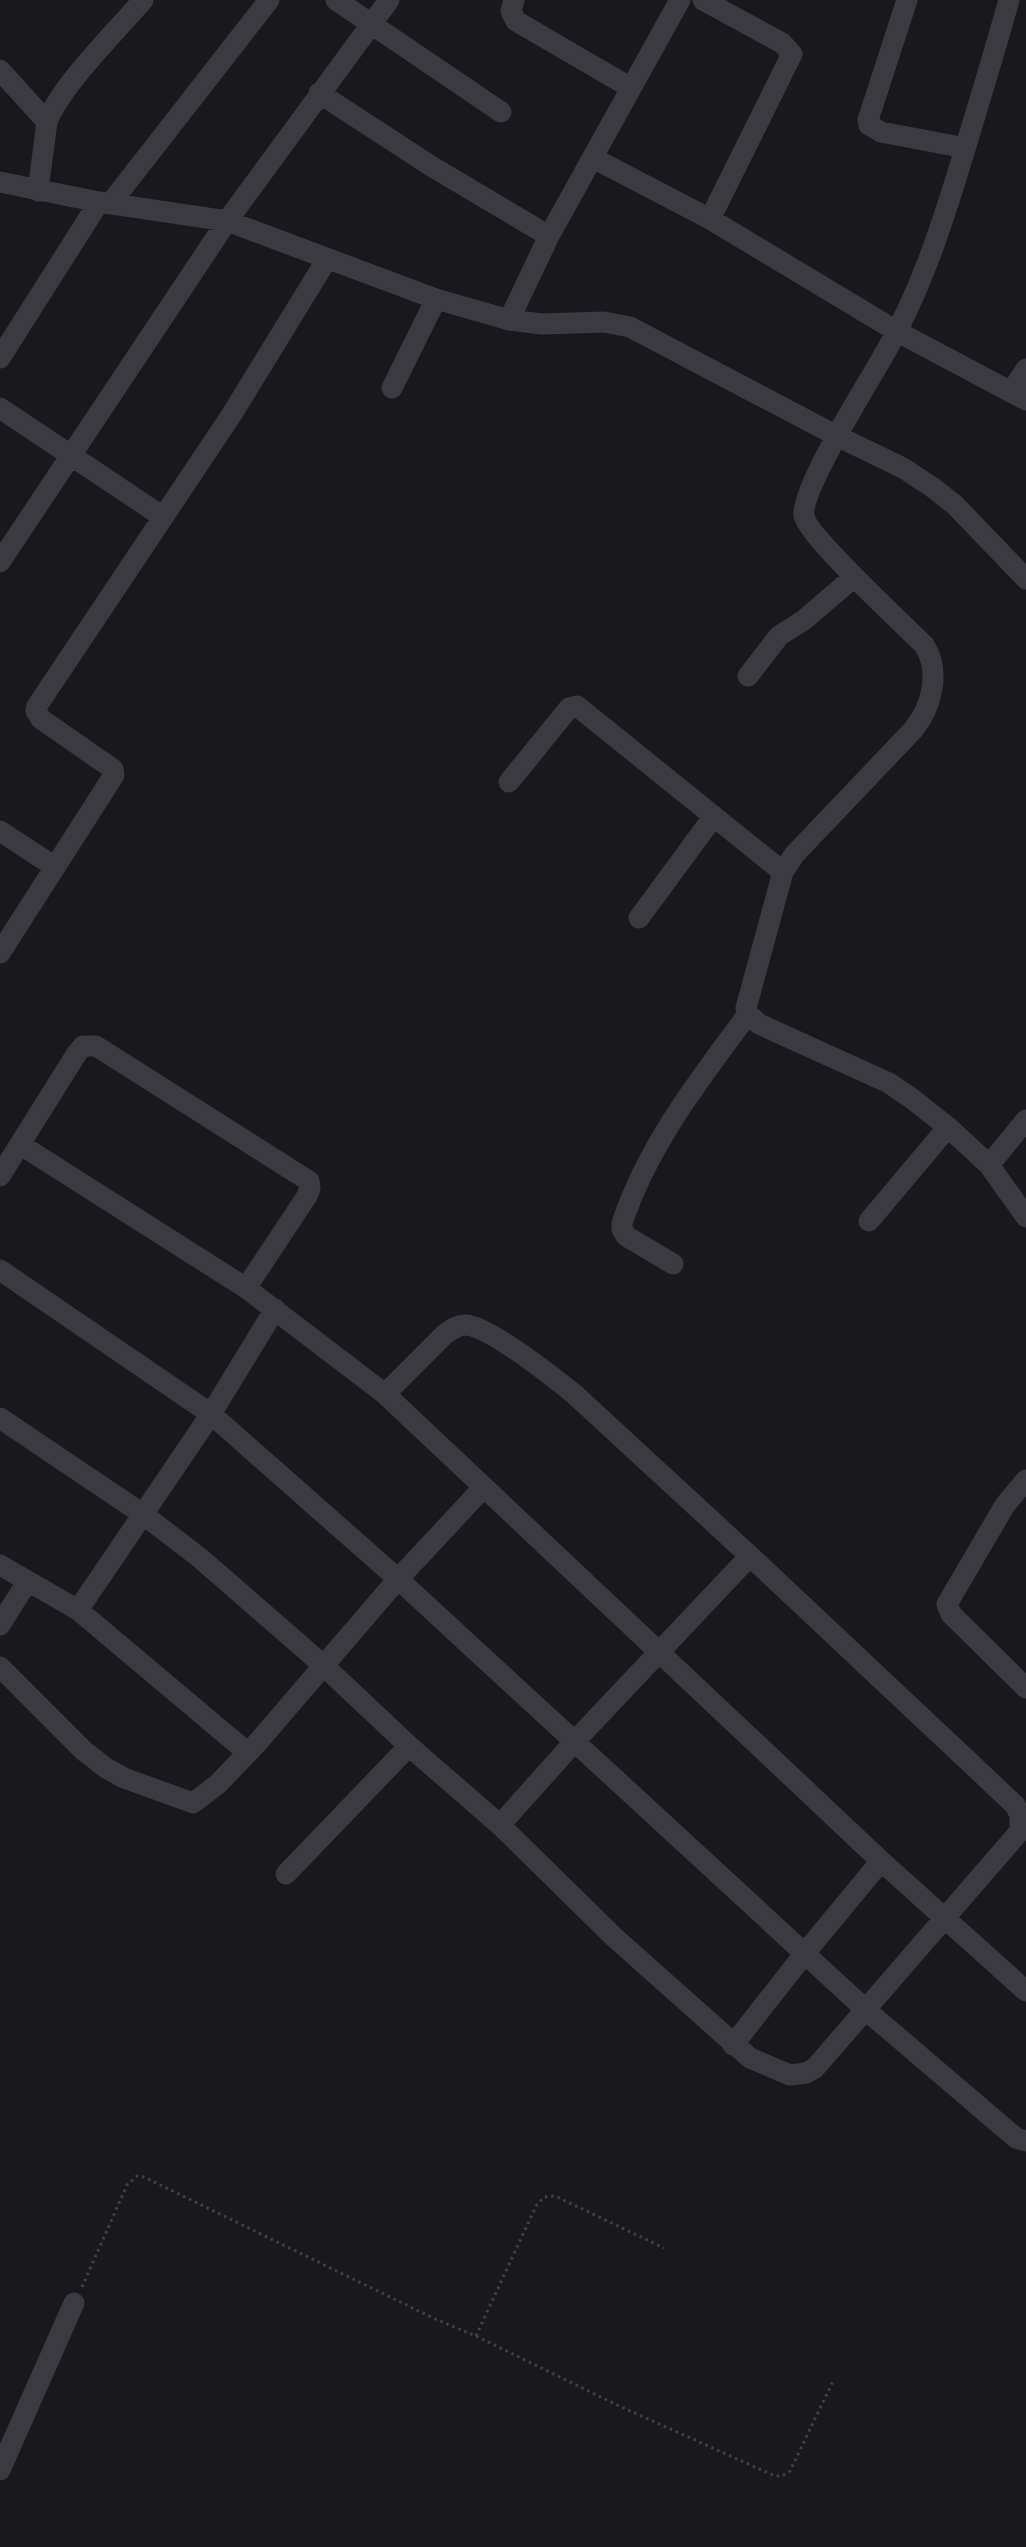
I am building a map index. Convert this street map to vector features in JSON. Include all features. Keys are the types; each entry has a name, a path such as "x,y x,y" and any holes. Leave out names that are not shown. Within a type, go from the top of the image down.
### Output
{"street":[{"path":"38,191 47,122 57,102 143,0"},
{"path":"0,358 104,203 269,0"},
{"path":"336,0 501,112"},
{"path":"0,562 227,221 389,0"},
{"path":"514,0 511,11 516,21 631,88"},
{"path":"509,320 549,236 680,0"},
{"path":"703,0 782,43 792,54 710,219"},
{"path":"907,0 874,98 868,120 869,125 881,132 965,148"},
{"path":"1009,0 934,247 898,332 837,436 805,499 804,517 807,525 854,577 924,645 931,656 933,673 928,705 922,719 913,730 794,855 783,872 746,1000 748,1014 759,1024 889,1083 948,1127 989,1166 1026,1217"},
{"path":"0,70 47,122"},
{"path":"319,93 431,166 549,236"},
{"path":"593,158 710,219 898,332 1019,396 1026,369"},
{"path":"0,182 104,203 227,221 436,298 509,320 542,324 604,322 630,327 837,436 903,468 956,505 1026,579"},
{"path":"1,949 114,772 113,769 41,719 36,712 38,706 232,414 327,259"},
{"path":"392,388 436,298"},
{"path":"0,408 163,517"},
{"path":"748,676 779,636 810,616 854,577"},
{"path":"509,782 569,708 577,706 783,872"},
{"path":"639,918 714,816"},
{"path":"0,832 54,867"},
{"path":"673,1264 626,1236 622,1224 656,1147 675,1113 748,1014"},
{"path":"0,1176 77,1053 83,1046 96,1046 304,1176 309,1181 310,1188 307,1196 246,1288"},
{"path":"989,1166 1026,1120"},
{"path":"870,1221 948,1127"},
{"path":"21,1145 246,1288 385,1394 881,1861 1025,1988"},
{"path":"0,1270 211,1414 398,1579 575,1740 866,2010 1016,2138 1026,2141"},
{"path":"78,1610 211,1414 275,1309"},
{"path":"0,1418 144,1515 200,1558 324,1666 409,1746 500,1825 614,1937 733,2045 750,2058 780,2073 790,2075 806,2073 815,2068 1020,1831 1020,1815 1015,1805 750,1556 558,1381 479,1328 464,1325 456,1326 445,1334 385,1394"},
{"path":"1026,1480 1005,1505 947,1604 951,1614 1026,1688"},
{"path":"0,1667 84,1751 106,1768 124,1778 193,1804 199,1801 248,1753 398,1579 483,1488"},
{"path":"500,1825 575,1740 750,1556"},
{"path":"0,1564 27,1582 78,1610 248,1753"},
{"path":"0,1625 27,1582"},
{"path":"286,1874 409,1746"},
{"path":"733,2045 804,1952 881,1861"},
{"path":"0,2470 74,2303"}],"path":[{"path":"74,2303 127,2185 137,2176 144,2177 433,2318 476,2336 618,2405 774,2476 782,2476 790,2470 834,2379"},
{"path":"476,2336 536,2206 544,2197 555,2196 664,2248"}]}
